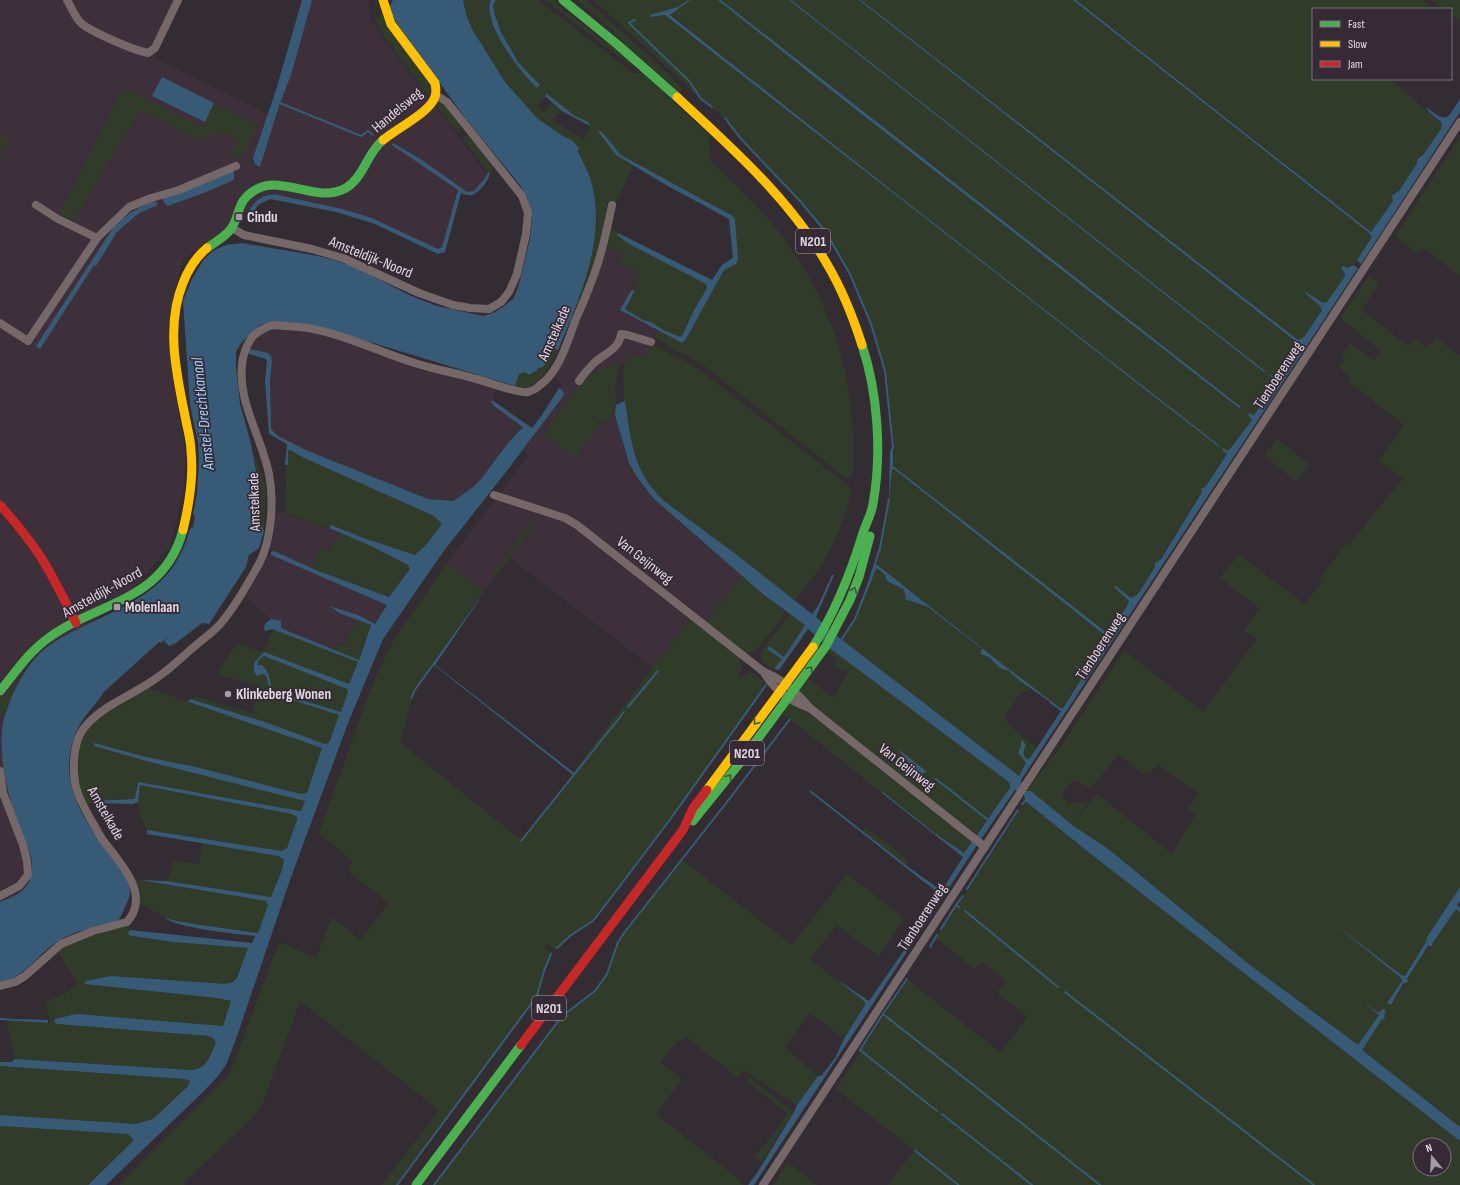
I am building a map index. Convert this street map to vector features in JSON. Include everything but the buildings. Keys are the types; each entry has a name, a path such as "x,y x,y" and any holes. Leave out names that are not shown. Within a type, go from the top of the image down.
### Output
{"main road":[{"path":"383,0 391,24 434,83 436,95"},
{"name":"N201","path":"563,0 650,72 732,150 772,190 796,217 825,259 837,282 856,326 870,375 874,399 877,445 876,476 870,516 871,531 863,566 850,600 826,646 705,808 690,826 683,830"},
{"name":"Handelsweg","path":"232,228 242,202 252,192 268,184 323,193 337,192 347,188 355,182 380,142 427,107 434,100 436,95"},
{"name":"Amsteldijk-Noord","path":"0,691 36,648 48,638 123,600 148,584 162,572 171,560 179,544 183,530 192,477 190,439 181,395 176,359 174,334 175,309 185,277 195,262 207,248 223,237 232,228"},
{"path":"0,505 26,535 43,560 76,623"},
{"name":"N201","path":"416,1185 683,830 685,822 704,794 817,640 829,620 848,578 870,516"}],"street":[{"path":"67,0 81,23 139,51 148,53 155,48 178,0"},
{"name":"Amsteldijk-Noord","path":"232,228 244,235 312,249 343,258 419,293 453,305 489,309 501,302 509,292 517,274 526,234 528,213 522,196 447,102 436,95"},
{"name":"Tienboerenweg","path":"763,1185 984,845 1026,785 1460,122"},
{"path":"0,323 28,341 97,238 129,207 150,198 179,190 236,166"},
{"path":"36,205 58,219 97,238"},
{"name":"Amstelkade","path":"0,986 15,982 25,976 61,944 93,931 127,922 135,911 136,896 134,885 129,875 101,837 80,802 76,788 74,766 80,733 97,714 158,677 221,623 249,582 266,551 271,520 270,483 268,470 244,400 242,380 242,362 245,349 252,338 263,330 274,325 302,326 326,331 372,346 417,364 475,378 521,392 531,391 548,378 556,368 563,353 598,264 612,205"},
{"path":"579,381 594,363 614,348 620,339 621,334 651,342"},
{"name":"Van Geijnweg","path":"494,495 565,518 578,525 764,672 771,674 802,706 811,709 984,845"},
{"path":"0,771 3,794 24,850 27,861 28,875 19,886 0,896"}],"shaded area":[{"path":"0,0 181,0 154,58 270,115 305,0 368,0 371,19 383,38 488,176 472,194 460,192 444,251 437,252 372,220 339,210 269,196 258,203 249,213 237,210 227,232 183,259 173,299 178,408 186,455 183,492 170,546 126,597 79,631 0,703"},
{"path":"605,247 624,254 640,272 634,287 635,290 620,310 659,331 646,356 628,357 624,365 620,363 584,411 601,424 605,424 615,411 615,415 648,492 660,505 742,575 705,622 694,614 653,668 510,558 484,591 447,563 529,455 523,450 564,395 563,391 559,388 561,384 554,374"},
{"path":"277,327 303,328 496,388 491,402 494,406 523,427 508,443 481,479 472,488 453,501 428,499 342,465 308,451 278,436 271,429 271,356 268,353 250,349 253,341 266,330"},
{"path":"274,513 285,513 340,533 329,551 320,547 311,569 274,551 271,555 387,605 375,624 358,615 332,606 339,613 356,620 344,644 330,648 282,629 281,623 271,619 245,597 271,552"},
{"path":"0,709 4,717 35,860 31,882 25,891 14,898 0,902"}],"green space":[{"path":"463,0 491,0 488,5 490,19 508,53 532,83 540,85 518,62 501,32 493,5 496,0 538,0 633,73 643,73 709,135 710,160 770,221 792,250 810,279 825,310 837,341 851,407 853,442 852,478 844,477 705,366 655,338 659,331 682,343 686,339 724,270 736,264 735,220 731,215 621,155 601,131 616,155 633,165 613,210 607,203 600,247 584,292 571,319 584,280 597,224 593,188 578,152 579,148 572,140 563,136 537,118 505,82 472,29 466,14","holes":["546,97 590,126 584,140 552,120 562,111 552,102 544,113 537,105"]},
{"path":"545,0 552,0 605,43 606,41 633,63 631,66"},
{"path":"577,0 586,0 610,21 682,88 681,92 679,92 613,33 614,31"},
{"path":"593,0 688,0 678,7 650,17 665,15 1220,446 890,189 670,14 690,0 718,0 832,91 1239,408 1240,406 721,0 789,0 1265,371 791,0 859,0 1294,340 1297,346 1290,362 1279,377 1276,378 1270,374 1269,375 1276,381 1275,384 1254,415 1247,414 1252,420 1230,449 1228,451 1223,448 1222,450 1227,454 1206,486 1203,487 1202,491 1138,594 1131,599 1116,586 1115,587 1129,601 1110,632 1106,633 893,466 893,446 885,371 871,324 850,274 825,231 800,201 741,139 725,118 701,99"},
{"path":"861,0 1073,0 1368,232 1372,237 1356,261 1347,267 1341,268 1345,276 1327,302 1323,303 1306,292 1305,293 1320,306 1322,310 1304,337 1298,340"},
{"path":"1076,0 1423,0 1432,8 1312,8 1312,80 1391,80 1442,124 1441,129 1423,155 1418,157 1412,172 1404,184 1397,192 1393,193 1393,201 1371,232"},
{"path":"1431,0 1460,0 1460,21 1452,16 1452,8 1442,8"},
{"path":"382,13 432,86 430,97 385,38 374,19"},
{"path":"123,88 202,127 214,103 258,125 244,153 234,160 229,154 236,143 231,135 219,134 197,139 140,110 73,221 60,213"},
{"path":"438,100 444,104 461,127 461,129 457,132 435,104"},
{"path":"0,134 10,138 0,159"},
{"path":"466,135 470,136 494,166 490,174 462,138"},
{"path":"1460,137 1460,276 1425,249 1416,253 1395,236"},
{"path":"609,227 620,234 617,234 629,244 706,284 707,287 683,334 680,337 663,330 651,322 643,320 625,309 635,290 634,287 640,272 620,265 624,254 605,247"},
{"path":"1369,275 1379,283 1362,310 1408,346 1415,339 1427,348 1437,337 1458,356 1460,354 1460,887 1427,936 1426,942 1405,976 1401,975 1350,937 1401,978 1402,981 1387,1003 1391,1005 1429,946 1433,946 1432,944 1456,909 1460,912 1460,1127 1362,1050 1386,1011 1380,1013 1367,1005 1379,1015 1359,1046 1250,965 1107,848 1072,825 1026,791 1062,745 1124,650 1203,712 1257,639 1244,631 1259,608 1220,578 1239,555 1305,604 1322,582 1319,579 1346,544 1349,546 1403,479 1379,460 1404,425 1348,381 1351,377 1339,367 1345,359 1341,355 1350,343 1374,361 1381,351 1340,318","holes":["1117,753 1143,774 1150,773 1157,764 1198,793 1188,809 1195,815 1172,854 1097,794 1075,821 1088,801 1068,804 1062,794 1073,780 1091,788 1115,759"]},
{"path":"652,345 689,363 704,373 852,489 837,535 830,549 815,574 794,601 664,501 644,478 638,467 630,441 624,400 623,375 624,366 628,357 646,356"},
{"path":"553,347 558,350 552,363 540,379 535,384 523,391 515,386 519,374 538,367"},
{"path":"620,363 616,381 615,411 605,424 588,414 601,424 575,458 544,434 588,374"},
{"path":"1277,439 1310,465 1296,481 1264,456"},
{"path":"290,450 302,457 434,516 442,524 416,555 361,537 331,525 329,528 285,513 286,465 288,465 288,451"},
{"path":"253,452 264,480 266,491 264,531 252,505 251,498 258,482"},
{"path":"894,469 1106,636 1106,639 1087,671 1085,672 1073,665 1084,675 1062,708 1035,690 875,563 889,505 892,470"},
{"path":"532,519 536,523 495,577 491,575"},
{"path":"340,533 371,546 408,565 410,569 389,597 311,569 321,547 329,551"},
{"path":"447,563 484,591 414,689 410,697 412,699 400,742 521,840 574,775 573,772 691,618 738,656 742,665 738,675 741,678 753,673 766,685 669,821 593,921 571,935 555,950 548,944 545,948 552,953 544,971 537,996 397,1185 382,1185 439,1110 300,1001 262,1105 254,1116 184,1183 185,1185 119,1185 229,1075 279,942 316,958 332,917 360,940 389,903 349,872 352,861 319,833 373,683 385,657 394,640"},
{"path":"876,569 884,574 887,581 903,589 909,601 928,607 982,650 984,655 989,657 1000,668 1009,671 1032,690 1021,692 1005,717 1009,725 1037,748 1030,758 1027,759 1024,757 1021,747 1018,752 1026,763 1019,776 841,640 855,619"},
{"path":"742,575 785,612 783,617 757,650 752,652 743,652 705,622"},
{"path":"790,614 805,625 784,657 769,647 767,649 782,659 774,669 762,661 762,651"},
{"path":"356,620 371,625 361,650 359,660 330,648 344,644"},
{"path":"273,629 358,662 349,684 264,653 254,663 255,668 267,680 269,690 339,715 329,743 327,744 288,732 262,721 190,699 195,696 252,713 260,687 217,674 236,644 264,652"},
{"path":"829,647 1010,783 1010,788 977,834 955,820 817,710 798,691 807,677 833,698 849,671 833,667 837,660 826,651"},
{"path":"264,656 347,689 348,692 341,712 272,691 271,682 264,666 258,664 258,661"},
{"path":"32,663 20,680 3,721 0,711 0,701"},
{"path":"148,688 323,748 307,793 301,794 94,743 94,746 150,762 305,800 301,811 215,795 137,783 134,799 94,800 92,801 93,803 83,804 76,780 78,752 84,734 100,716"},
{"path":"789,702 820,721 973,841 964,853 933,832 883,792 882,793 781,712"},
{"path":"140,785 293,814 297,817 297,820 287,848 282,851 147,830 140,815 138,802"},
{"path":"1025,801 1460,1141 1460,1185 960,1185 916,1150 914,1151 957,1185 888,1185 914,1150 836,1089 908,980 1001,1053 1027,1017 997,992 1006,981 982,962 975,969 936,938 1005,834"},
{"path":"865,827 907,859 907,866 862,831"},
{"path":"203,843 278,856 284,859 282,870 271,897 167,881 174,861 199,864"},
{"path":"681,859 792,945 847,874 904,918 879,957 837,925 810,959 865,1002 865,1005 846,1035 840,1036 810,1013 785,1048 818,1076 797,1105 743,1070 738,1078 686,1037 676,1043 660,1062 682,1079 656,1114 740,1180 743,1185 434,1185 562,1016 595,991 607,974 618,942"},
{"path":"135,880 266,901 268,905 258,933 172,920 139,903"},
{"path":"128,925 130,930 128,932 132,936 173,942 248,948 239,974 231,982 226,984 111,976 85,981 231,1001 223,1026 159,1021 55,1019 54,1021 57,1024 209,1036 216,1042 205,1064 192,1070 15,1059 7,1021 50,1022 46,1002 66,993 76,985 76,981 57,950 70,942"},
{"path":"0,1066 185,1079 190,1083 153,1119 136,1124 0,1115"},
{"path":"749,1077 794,1112 762,1161 753,1157 769,1140 788,1114 747,1081"},
{"path":"0,1126 128,1134 133,1139 132,1142 88,1185 0,1185"},
{"path":"788,1162 817,1185 773,1185"}],"water":[{"path":"302,0 312,0 291,75 279,106 260,167 255,164 253,158 276,90"},
{"name":"Amstel-Drechtkanaal","path":"393,0 463,0 466,14 472,29 505,82 537,118 563,136 572,140 579,148 578,152 592,184 596,209 595,230 588,272 574,312 558,350 552,347 546,356 549,359 543,367 538,368 529,375 525,372 519,374 515,386 327,329 282,322 270,322 260,325 241,343 236,352 236,368 240,404 251,444 258,482 251,499 252,505 264,531 259,548 249,555 246,567 209,624 202,623 176,643 169,646 164,641 169,635 161,643 159,642 104,692 79,726 71,750 69,767 75,798 90,827 120,867 128,882 130,895 119,920 81,931 60,940 52,945 17,976 0,983 0,902 21,892 25,888 29,883 32,869 32,860 8,792 2,744 4,719 12,696 18,685 28,668 40,653 62,638 136,600 151,590 174,565 183,549 190,529 193,527 199,459 198,442 190,405 183,301 192,279 204,259 213,251 226,245 242,243 318,256 355,267 409,295 437,306 483,316 493,313 513,299 518,288 530,239 532,219 527,197 520,185 466,119 397,24 389,8"},
{"path":"491,0 496,0 493,5 501,32 518,62 540,85 537,88 504,47 491,21 489,9"},
{"path":"690,0 670,15 890,189 1220,446 1219,447 665,15 650,17 650,15 678,7"},
{"path":"718,0 721,0 1241,407 1239,408 832,91"},
{"path":"789,0 791,0 1265,371 1264,372"},
{"path":"859,0 861,0 1298,340 1304,337 1322,310 1320,306 1305,293 1306,292 1323,303 1327,302 1345,276 1341,268 1343,266 1347,268 1353,265 1358,268 1021,780 1021,787 1026,791 1031,791 1072,825 1107,848 1250,965 1358,1045 1379,1015 1364,1003 1379,1013 1383,1009 1386,1011 1384,1016 1385,1020 1382,1019 1362,1050 1460,1127 1460,1141 1096,858 1025,801 1024,794 1015,790 977,845 754,1185 748,1185 757,1173 797,1105 818,1076 821,1076 835,1058 845,1037 865,1005 865,1002 836,979 869,1001 918,930 914,927 919,925 937,897 937,892 810,792 809,789 907,866 939,889 944,887 963,857 882,793 883,792 933,832 964,853 1010,788 1010,783 832,650 808,629 779,670 774,669 782,659 767,649 769,646 784,657 805,625 764,595 653,498 637,477 629,463 615,415 616,405 625,401 635,455 646,479 664,501 737,555 812,614 818,606 832,575 834,575 816,617 842,640 1019,776 1026,763 1018,752 1021,747 1021,741 1022,740 1026,745 1024,756 1027,759 1030,758 1061,711 1020,681 1009,671 1000,668 989,657 980,654 982,649 928,607 905,599 906,596 903,589 887,581 884,574 878,569 876,569 860,609 859,607 875,563 1060,708 1063,708 1084,675 1073,664 1085,672 1087,671 1106,639 1106,636 894,469 892,470 889,500 890,451 893,446 893,466 1107,633 1110,632 1129,601 1114,587 1116,586 1131,598 1138,594 1155,567 1155,563 1161,559 1202,492 1201,489 1206,486 1227,454 1222,450 1223,448 1228,451 1230,449 1252,420 1247,413 1254,415 1275,384 1276,381 1269,374 1276,378 1279,377 1290,362 1297,346 1294,340"},
{"path":"1073,0 1076,0 1371,232 1393,201 1392,195 1399,191 1417,163 1417,159 1423,155 1441,129 1442,123 1429,112 1426,107 1439,116 1446,117 1452,112 1460,99 1460,112 1361,264 1357,260 1372,237 1368,232"},
{"path":"162,77 214,103 205,122 152,96"},
{"path":"547,94 575,116 588,122 590,126 562,111 545,96"},
{"path":"598,131 601,131 621,155 731,215 735,219 738,259 736,264 724,270 686,339 682,343 620,310 631,291 635,290 625,309 643,320 651,322 663,330 680,337 707,288 706,284 629,244 616,234 620,234 712,280 722,265 733,258 729,219 666,185 616,155"},
{"path":"393,143 422,160 467,192 474,191 488,172 490,174 483,186 475,194 469,195 461,193 445,252 438,254 375,224 336,212 270,199 258,205 253,213 248,213 260,198 268,195 278,195 342,209 372,218 438,249 442,247 458,190 392,145"},
{"path":"234,170 234,180 206,192 168,206 162,198"},
{"path":"154,201 158,205 139,213 117,232 40,349 36,346 113,228 132,212"},
{"path":"250,349 268,353 271,356 271,429 278,436 308,451 428,499 453,501 472,488 481,479 508,443 523,427 494,406 491,402 492,400 532,428 559,388 563,391 564,395 443,552 383,639 348,723 290,880 226,1065 203,1092 106,1185 88,1185 132,1142 133,1139 128,1134 0,1126 0,1115 136,1124 153,1119 188,1086 190,1081 185,1079 0,1066 0,1062 11,1062 15,1059 192,1070 205,1064 216,1043 214,1039 209,1036 57,1024 54,1022 55,1019 76,1014 223,1026 231,1001 217,998 85,984 85,981 111,976 226,984 233,982 237,978 248,948 173,942 132,936 129,935 128,932 130,930 252,943 255,936 193,927 170,921 164,917 172,920 201,925 258,933 268,905 266,901 139,880 167,881 271,897 282,870 284,859 278,856 147,834 147,830 282,851 287,848 297,820 297,817 292,814 140,785 138,802 133,804 93,803 92,801 134,799 138,782 301,811 305,801 150,762 94,746 94,743 301,794 307,793 322,748 188,701 190,699 262,721 325,744 329,743 339,715 271,693 266,676 263,674 257,676 254,672 254,663 264,652 349,684 358,662 272,629 265,631 265,624 271,619 281,621 281,627 283,629 359,660 371,625 339,613 330,606 358,615 375,624 387,605 271,555 271,552 274,551 318,571 389,597 410,569 408,565 371,546 329,528 331,525 361,537 415,555 425,546 442,524 434,516 302,457 290,450 288,451 288,465 285,465 287,444 269,434 265,380 267,361 266,359 249,354 248,352","holes":["264,656 347,689 348,692 341,712 272,691 268,673 262,665 258,665 258,661"]},
{"path":"480,598 435,665 575,774 573,775 434,665 416,690 412,699 410,698 415,688"},
{"path":"897,748 927,772 919,775"},
{"path":"1460,887 1460,901 1457,905 1460,908 1460,912 1456,909 1432,944 1433,946 1428,946 1407,979 1408,982 1403,984 1391,1005 1387,1003 1402,981 1401,978 1332,922 1401,975 1405,976 1426,942 1427,937"},
{"path":"0,1018 15,1020 48,1020 48,1023 0,1020"},
{"path":"914,1150 916,1150 960,1185 957,1185"}],"waterway":[{"path":"635,20 629,23 690,82 701,99 712,107"},
{"path":"280,103 361,136 368,131 373,135"},
{"path":"725,118 741,139 800,201 825,231 850,274 871,324 885,371 893,448"},
{"path":"871,576 880,548 889,499"},
{"path":"841,640 855,619 870,580"},
{"path":"628,707 658,671"},
{"path":"557,948 571,935 593,921 669,821 766,685"},
{"path":"521,841 624,712"},
{"path":"434,1185 562,1016 595,991 607,974 618,942 624,933 790,719"},
{"path":"936,779 987,819"},
{"path":"1022,804 1025,801"},
{"path":"967,889 1018,810"},
{"path":"959,907 956,905 963,896"},
{"path":"941,929 956,905"},
{"path":"965,911 1058,987"},
{"path":"930,947 937,935"},
{"path":"397,1185 537,996 544,971 551,954"},
{"path":"907,979 883,1014 1100,1185"},
{"path":"1065,992 1314,1185"},
{"path":"883,1014 860,1050 937,1111"},
{"path":"942,1114 1032,1185"}],"traffic: fast":[{"path":"563,0 618,45 677,97"},
{"path":"207,248 229,232 242,203 250,193 267,186 278,185 324,193 335,192 346,188 357,178 373,151 383,140"},
{"path":"813,647 841,593 873,504 876,485 878,444 877,424 872,383 862,345"},
{"path":"0,691 28,657 47,639 67,626 127,597 145,586 161,572 174,554 183,530"},
{"path":"693,821 743,759 826,646 850,600 859,577 870,536"},
{"path":"416,1185 521,1045"}],"traffic: slow":[{"path":"383,0 391,24 435,83 436,95 431,104 425,110 383,140"},
{"path":"677,97 758,175 796,218 812,240 838,283 862,345"},
{"path":"183,530 190,491 192,461 190,440 176,369 174,352 175,317 178,300 185,278 196,260 207,248"},
{"path":"707,790 813,647"}],"traffic: jam":[{"path":"0,505 22,531 42,559 76,623"},
{"path":"521,1045 683,830 693,808 707,790"}],"place":[{"name":"Cindu","path":"239,217"},
{"name":"Molenlaan","path":"117,607"},
{"name":"Klinkeberg Wonen","path":"228,694"}]}
